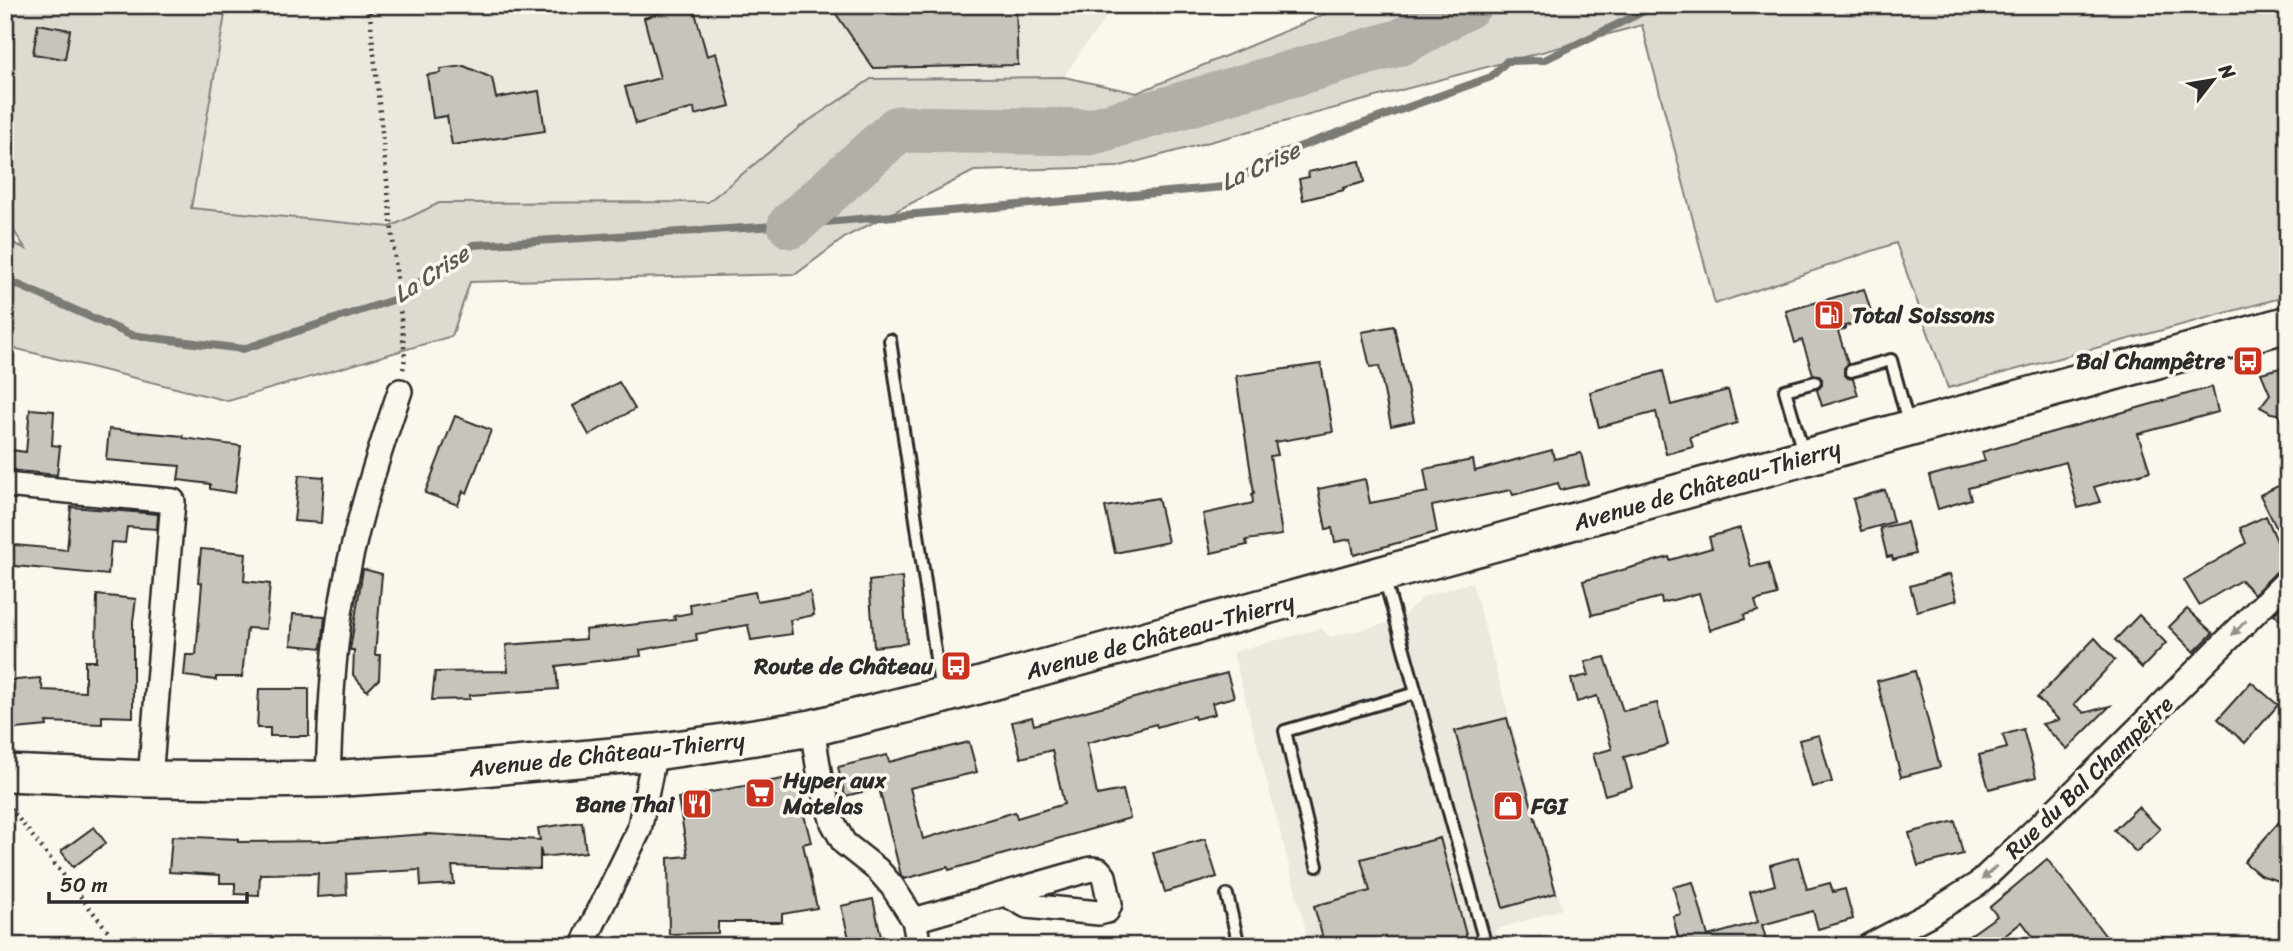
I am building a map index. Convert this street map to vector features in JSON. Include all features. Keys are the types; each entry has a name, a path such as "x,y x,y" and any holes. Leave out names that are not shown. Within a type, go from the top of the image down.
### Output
{"main road":[{"name":"Avenue de Château-Thierry","path":"5,773 150,779 328,779 654,752 812,728 941,696 2288,324"}],"street":[{"path":"328,779 331,698 341,612 367,490 400,391"},
{"path":"5,485 173,501 150,779"},
{"name":"Rue du Bal Champêtre","path":"1869,946 1930,914 1978,884 2288,580"},
{"path":"812,728 820,777 833,823 844,843 878,870 892,886 914,920 919,946"},
{"path":"582,946 639,830 654,752"},
{"path":"914,920 1007,895"}],"lane":[{"path":"890,340 941,696"},
{"path":"1851,371 1891,360 1910,428"},
{"path":"1805,458 1785,390 1815,382"},
{"path":"1384,574 1486,946"},
{"path":"1317,866 1284,731 1416,693"},
{"path":"1227,895 1239,946"}],"path":[{"path":"369,5 405,358 400,391"},
{"path":"5,802 120,946"}],"shaded area":[{"path":"5,5 159,5 225,15 191,208 390,227 439,203 708,202 801,126 871,79 1064,77 1137,93 1347,5 2288,5 2288,296 1948,388 1896,243 1715,304 1642,25 1117,167 974,171 847,236 796,274 470,282 452,336 228,401 5,346 5,239 26,249 5,218"},
{"path":"450,5 1115,5 1064,77 871,79 801,126 708,202 439,203 390,227 190,208 225,15 398,14"},
{"path":"1472,582 1562,909 1495,930 1498,946 1310,946 1233,652 1321,628 1330,637 1397,621 1423,597"}],"building":[{"path":"661,5 693,5 707,56 716,53 730,106 695,115 694,108 636,124 625,87 660,78 644,18 663,12"},
{"path":"1016,5 1018,65 873,68 832,8"},
{"path":"38,24 70,30 65,59 33,54"},
{"path":"464,66 492,78 496,98 539,91 545,131 452,145 447,116 433,118 427,75 441,73 440,69"},
{"path":"1360,161 1364,182 1303,200 1299,179 1309,177 1308,172"},
{"path":"1864,289 1873,318 1845,326 1845,329 1838,331 1848,364 1844,368 1844,374 1853,379 1858,395 1822,406 1817,390 1822,385 1822,379 1813,374 1802,340 1795,343 1786,311"},
{"path":"1394,326 1414,421 1391,426 1379,366 1370,367 1362,332"},
{"path":"1321,364 1333,432 1275,442 1278,455 1270,456 1282,535 1246,540 1247,545 1211,553 1203,514 1253,503 1254,493 1236,376"},
{"path":"2288,366 2288,435 2278,414 2260,407 2270,394 2261,373"},
{"path":"1663,371 1671,405 1728,390 1737,423 1690,437 1693,447 1666,454 1656,412 1599,427 1590,392"},
{"path":"619,382 635,409 589,435 573,406"},
{"path":"2212,387 2218,412 2138,434 2150,471 2094,487 2100,502 2078,508 2066,462 1968,488 1971,499 1938,509 1929,476 1985,461 1982,452"},
{"path":"30,409 54,411 52,445 60,446 57,475 9,470 11,450 26,452"},
{"path":"455,416 491,430 467,493 463,491 458,505 425,493"},
{"path":"109,429 183,436 241,446 235,493 210,489 210,484 178,480 180,466 106,460"},
{"path":"1552,450 1554,459 1581,453 1588,484 1560,490 1558,483 1513,495 1511,490 1432,506 1437,532 1354,555 1351,539 1335,542 1332,528 1326,529 1318,489 1365,479 1370,503 1428,492 1424,469 1473,460 1475,471"},
{"path":"299,475 324,477 321,523 294,521"},
{"path":"2288,481 2288,551 2260,495"},
{"path":"1885,490 1893,522 1861,531 1853,499"},
{"path":"1158,498 1168,542 1115,553 1105,507"},
{"path":"71,507 158,514 157,529 127,527 125,543 111,542 108,575 5,565 5,544 67,550"},
{"path":"2266,516 2288,566 2278,570 2254,594 2241,580 2199,605 2184,580 2246,543 2240,528"},
{"path":"1907,522 1915,554 1893,560 1892,556 1887,557 1880,528"},
{"path":"1740,528 1751,567 1768,563 1777,595 1755,601 1758,611 1744,615 1745,619 1710,630 1699,593 1662,603 1661,597 1592,615 1583,581 1712,548 1709,537"},
{"path":"201,549 246,553 244,581 270,584 266,629 247,628 242,677 216,677 216,680 184,676 186,655 196,655 202,583 198,582"},
{"path":"363,569 382,574 375,655 380,655 379,679 367,691 353,675 354,650 350,650"},
{"path":"1950,574 1957,600 1917,611 1910,586"},
{"path":"902,577 907,643 874,647 869,581"},
{"path":"755,592 757,601 810,592 814,615 790,620 792,634 751,640 748,625 696,634 697,640 640,650 641,656 556,666 558,689 470,695 470,699 432,700 435,672 508,671 506,645 586,639 585,630 675,620 674,616 691,613 690,604"},
{"path":"97,595 136,599 133,621 133,717 102,716 102,724 46,722 47,726 5,730 5,681 40,678 43,690 85,692 85,661 96,661"},
{"path":"2288,600 2288,627 2274,614"},
{"path":"2187,609 2213,633 2194,652 2169,627"},
{"path":"293,614 325,616 322,648 291,645"},
{"path":"2139,615 2166,643 2142,668 2115,640"},
{"path":"2095,638 2115,660 2074,704 2084,713 2110,706 2067,749 2042,724 2059,720 2037,698"},
{"path":"1605,657 1623,711 1657,703 1668,745 1624,757 1632,787 1605,795 1593,754 1612,749 1597,696 1577,702 1571,679 1589,675 1585,662"},
{"path":"1915,671 1940,767 1901,777 1877,681"},
{"path":"1227,673 1234,697 1212,703 1215,714 1195,719 1194,716 1157,727 1156,724 1087,743 1097,795 1123,790 1130,818 949,870 948,867 904,879 879,788 845,796 838,767 887,755 889,762 969,742 977,772 910,788 923,839 1015,812 1017,818 1064,804 1052,750 1021,758 1012,722 1032,717 1034,725"},
{"path":"2251,682 2278,705 2245,743 2218,719"},
{"path":"259,689 309,689 309,736 270,736 270,728 257,728"},
{"path":"1507,718 1556,893 1503,908 1455,731"},
{"path":"2023,729 2036,777 1989,789 1979,755 2007,748 2003,735"},
{"path":"1819,735 1832,782 1812,787 1799,740"},
{"path":"794,777 811,842 803,844 817,908 782,914 782,922 718,922 718,933 669,934 668,858 688,856 678,798"},
{"path":"2138,807 2160,829 2136,852 2114,830"},
{"path":"2288,812 2288,884 2260,875 2244,862"},
{"path":"1955,821 1963,854 1918,866 1909,833"},
{"path":"582,822 586,852 542,857 540,848 540,869 452,866 454,884 421,886 420,870 346,874 347,895 317,897 318,873 260,874 259,895 235,894 235,883 220,883 220,875 169,872 172,836 238,839 238,842 326,841 427,834 540,840 538,828"},
{"path":"94,827 106,843 73,867 61,851"},
{"path":"1440,838 1469,946 1325,946 1314,906 1370,891 1361,859"},
{"path":"1205,839 1217,877 1165,892 1153,853"},
{"path":"1798,857 1807,889 1830,883 1833,892 1845,889 1853,919 1818,929 1813,911 1762,925 1768,946 1680,946 1673,916 1681,914 1673,887 1693,882 1708,936 1758,922 1750,892 1775,885 1770,865"},
{"path":"2047,859 2113,946 2040,946 2022,922 1992,946 1955,946 1997,916 1990,907"},
{"path":"873,899 883,946 851,946 841,906"}],"waterway":[{"name":"La Crise","path":"791,225 898,129 1090,132 1401,42 1468,5"},
{"name":"La Crise","path":"5,279 131,335 243,349 396,299 473,245 791,225 1224,187 1282,153 1491,77 1507,61 1544,60 1657,5"}],"place":[{"name":"Total Soissons","path":"1829,315"},
{"name":"Bal Champêtre","path":"2248,361"},
{"name":"Route de Château","path":"956,666"},
{"name":"Hyper aux Matelas","path":"760,793"},
{"name":"Bane Thai","path":"697,804"},
{"name":"FGI","path":"1508,806"}]}
